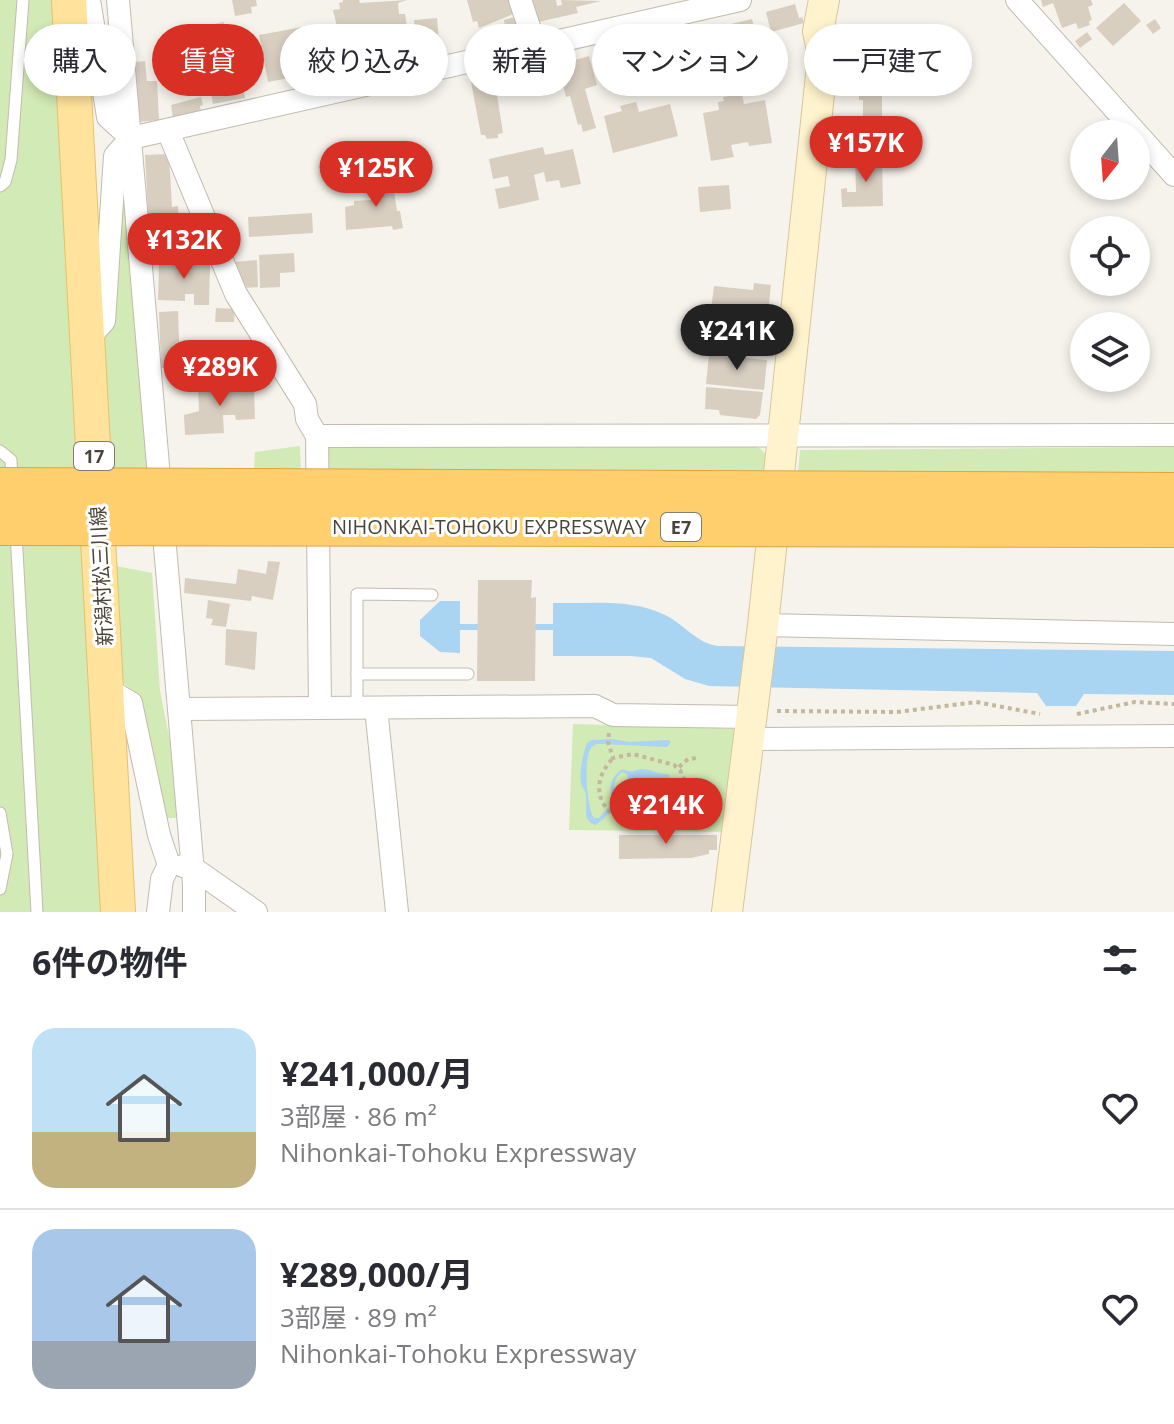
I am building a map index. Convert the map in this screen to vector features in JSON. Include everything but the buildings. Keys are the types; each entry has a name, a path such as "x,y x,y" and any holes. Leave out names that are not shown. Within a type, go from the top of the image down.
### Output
{"highway":[{"name":"E7","path":"0,488 1174,493"},
{"name":"E7","path":"0,525 1174,527"}],"main road":[{"name":"新潟村松三川線","path":"69,0 118,912"}],"street":[{"path":"89,0 108,117 131,138"},
{"path":"118,0 181,709 194,912"},
{"path":"520,0 528,24"},
{"path":"576,38 740,0"},
{"path":"727,912 759,722 763,625 823,56 818,31 824,0"},
{"path":"1017,0 1174,175"},
{"path":"88,339 104,321 115,156 131,138 464,63"},
{"path":"168,131 236,294 305,404 307,419 317,436 320,708"},
{"path":"317,436 782,433 1174,435"},
{"path":"763,625 1174,634"},
{"path":"107,689 131,703 159,835 169,865 162,879 158,912"},
{"path":"181,709 595,706 613,715 1174,736"},
{"path":"366,708 397,912"},
{"path":"169,865 193,868 256,912"}],"lane":[{"path":"0,186 5,182 11,160 23,0"},
{"path":"0,451 11,460 37,912"},
{"path":"366,708 357,674 357,594 432,595"},
{"path":"357,674 468,674"},
{"path":"0,896 7,854 1,816"}],"path":[{"path":"759,722 897,712 976,702 1047,716"},
{"path":"1068,715 1135,702 1174,704"},
{"path":"613,715 608,742 613,758"},
{"path":"633,754 678,768 685,781 686,801 682,808 673,811 662,823 622,821 608,812 599,788 602,772 613,758 633,754"},
{"path":"678,768 688,759 697,758"}],"green space":[{"path":"0,0 53,0 54,24 24,24 24,96 58,96 67,290 91,562 111,912 0,912"},
{"path":"124,156 152,474 104,473 93,367"},
{"path":"329,444 752,445 767,456 764,473 322,474 320,450"},
{"path":"300,446 301,474 254,471 255,452"},
{"path":"1174,447 1174,475 798,473 800,450"},
{"path":"111,565 152,573 160,691 185,817 158,819 138,700 117,675"},
{"path":"573,724 737,729 728,832 569,830"}],"water":[{"path":"440,601 460,601 460,653 440,652 420,636 420,620"},
{"path":"553,603 639,606 665,615 703,641 718,646 1174,651 1174,695 1084,694 1076,706 1046,706 1037,693 709,686 685,679 651,658 553,656"},
{"path":"612,739 671,742 667,747 592,746 587,784 594,818 599,818 613,802 611,784 618,772 622,769 645,769 669,774 670,779 661,798 664,808 678,825 676,830 662,816 649,815 630,798 630,792 623,787 628,779 627,774 622,772 615,783 616,803 612,809 595,825 588,820 586,793 581,779 587,743"}],"waterway":[{"path":"453,627 482,627"},
{"path":"529,627 558,627"}]}
